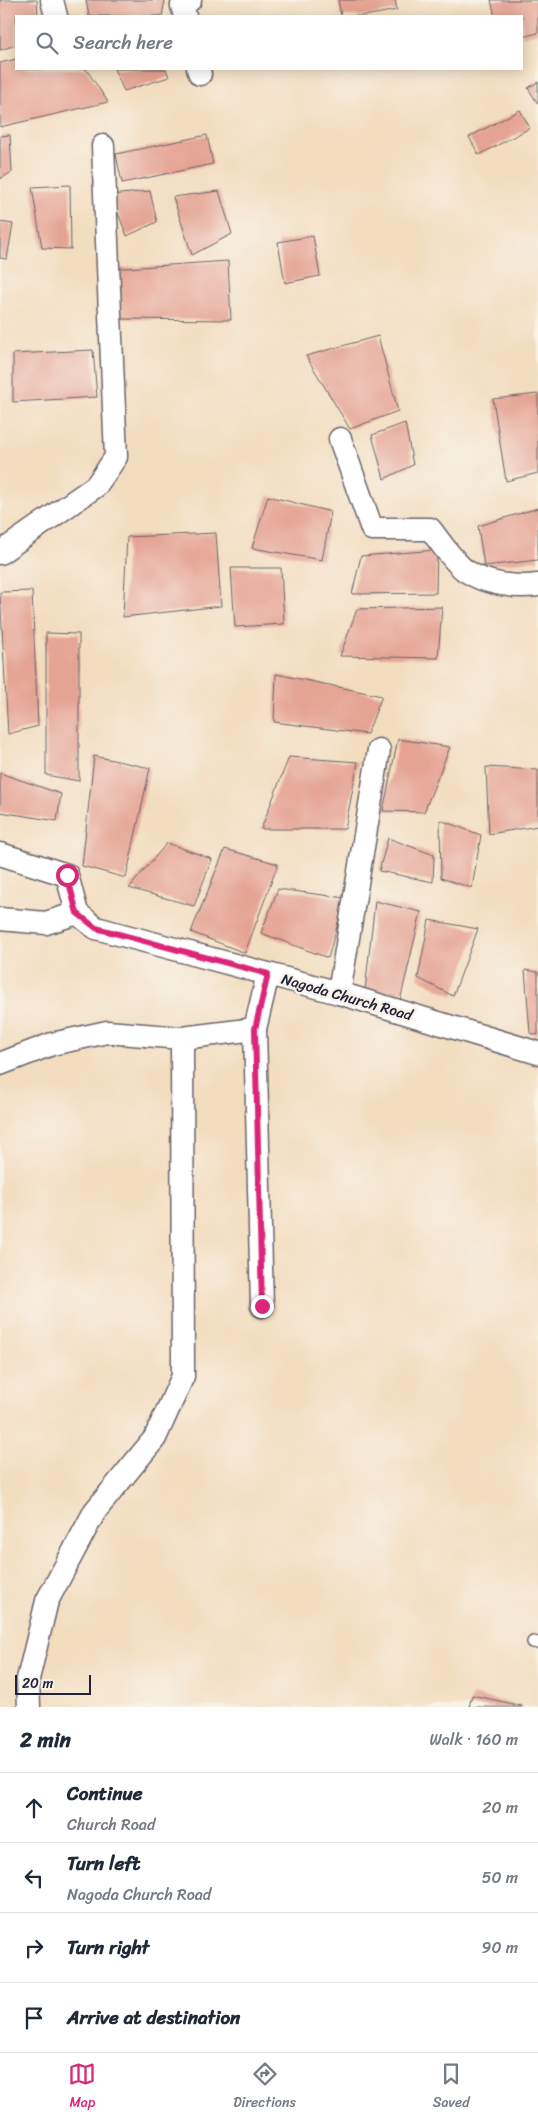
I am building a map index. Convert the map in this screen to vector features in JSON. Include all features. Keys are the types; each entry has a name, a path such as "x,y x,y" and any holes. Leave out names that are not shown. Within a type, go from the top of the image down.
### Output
{"street":[{"path":"52,0 56,15"},
{"path":"185,15 182,6 190,0"},
{"path":"0,553 96,486 116,457 103,146"},
{"path":"340,438 372,529 430,529 465,570 491,583 538,585"},
{"path":"339,993 379,750"},
{"path":"0,854 67,875 77,913 46,923 0,919"},
{"name":"Nagoda Church Road","path":"77,913 96,928 339,993 538,1054"},
{"path":"262,1306 255,1029 268,974"},
{"path":"0,1064 52,1044 107,1032 182,1038 255,1029"},
{"path":"29,1707 28,1679 47,1601 95,1511 155,1438 183,1376 182,1038"}],"building":[{"path":"0,0 37,0 38,15 15,15 15,45 0,50"},
{"path":"86,0 165,0 162,15 89,15"},
{"path":"338,0 395,0 397,10 370,15 341,15"},
{"path":"491,0 538,0 538,33 523,37 523,15 495,15"},
{"path":"15,59 15,70 87,70 108,102 0,127 0,63"},
{"path":"114,70 166,70 169,77 124,91"},
{"path":"538,82 538,104 528,88"},
{"path":"520,110 530,128 479,155 469,137"},
{"path":"10,135 12,172 0,179 0,136"},
{"path":"207,135 213,164 122,183 116,154"},
{"path":"70,185 71,249 42,248 32,187"},
{"path":"150,191 157,222 127,236 111,195"},
{"path":"219,191 232,234 192,255 173,197"},
{"path":"0,222 13,224 7,259 0,258"},
{"path":"313,236 320,276 285,283 278,242"},
{"path":"228,261 231,320 122,319 111,269"},
{"path":"378,336 398,411 350,429 306,356"},
{"path":"93,350 97,397 13,402 13,354"},
{"path":"538,394 538,473 506,481 493,399"},
{"path":"405,423 413,465 384,479 372,435"},
{"path":"268,496 331,512 322,560 252,548"},
{"path":"538,508 538,560 484,566 478,526"},
{"path":"216,533 221,606 123,617 127,537"},
{"path":"437,550 436,593 352,594 361,556"},
{"path":"231,568 281,568 284,624 235,627"},
{"path":"32,591 38,726 8,734 0,592"},
{"path":"442,607 438,658 340,656 357,609"},
{"path":"46,633 79,634 79,781 46,775"},
{"path":"276,674 382,696 367,734 274,722"},
{"path":"398,739 450,747 424,812 383,811"},
{"path":"94,756 150,768 126,878 82,866"},
{"path":"289,757 358,762 345,829 261,829"},
{"path":"486,767 538,770 538,826 489,834"},
{"path":"0,773 61,794 57,821 0,812"},
{"path":"440,820 481,835 472,888 441,878"},
{"path":"388,838 434,855 433,882 379,871"},
{"path":"167,843 212,859 194,906 129,888"},
{"path":"225,849 278,864 245,953 191,932"},
{"path":"278,889 345,898 328,958 261,933"},
{"path":"375,901 421,912 400,1001 365,990"},
{"path":"429,920 478,929 453,996 418,978"},
{"path":"525,970 538,972 538,1035 530,1033"},
{"path":"472,1695 522,1706 522,1707 469,1707"}],"route":[{"path":"67,875 77,913 96,928 268,974 255,1029 262,1306"}]}
